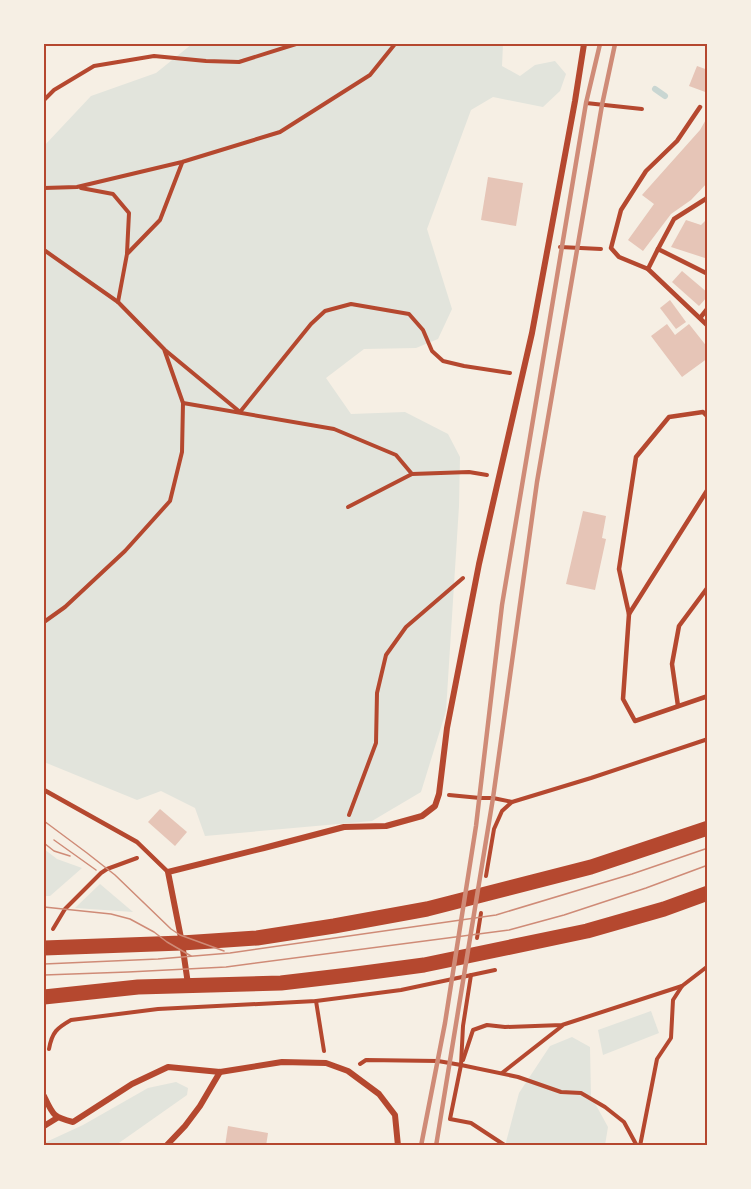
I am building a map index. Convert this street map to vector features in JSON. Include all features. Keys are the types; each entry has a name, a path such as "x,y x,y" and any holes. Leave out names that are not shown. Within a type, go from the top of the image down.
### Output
{"main road":[{"path":"44,948 258,938 334,926 427,909 591,867 708,828"},
{"path":"44,997 138,987 281,983 424,964 586,931 664,909 708,892"}],"street":[{"path":"188,986 168,872 344,827 386,826 422,816 435,806 439,794 447,728 479,564 532,333 584,44"},
{"path":"44,1096 49,1108 57,1118 73,1122 132,1084 168,1067 220,1072 282,1062 326,1063 348,1071 379,1094 395,1115 398,1146"},
{"path":"166,1146 195,1113 220,1072"},
{"path":"44,1126 57,1118"}],"lane":[{"path":"700,106 677,141 646,171 621,210 611,248 619,257 648,268 708,326"},
{"path":"648,268 674,219 708,197"},
{"path":"658,249 708,274"},
{"path":"700,318 708,308"},
{"path":"708,417 703,412 669,417 636,457 619,569 629,614 623,699 635,721 708,696"},
{"path":"629,614 708,489"},
{"path":"678,706 672,664 679,626 708,587"},
{"path":"44,790 137,842 168,872"}],"path":[{"path":"44,100 54,90 94,66 154,56 239,62 296,44"},
{"path":"44,188 77,187 182,162 280,132 370,75 395,44"},
{"path":"575,102 642,110"},
{"path":"127,254 160,220 182,162"},
{"path":"77,187 113,194 129,213 127,254 118,302"},
{"path":"548,246 611,248"},
{"path":"44,250 118,302 164,349 240,412"},
{"path":"240,412 311,324 325,311 351,304 409,314 423,330 432,351 443,361 523,374"},
{"path":"44,622 65,607 125,551 170,501 182,452 183,403 164,349"},
{"path":"183,403 334,429 396,456 412,474"},
{"path":"348,507 412,474 470,472 500,477"},
{"path":"344,827 376,743 378,693 387,655 406,627 479,564"},
{"path":"485,887 494,829 502,812 512,802 708,739"},
{"path":"439,794 493,798 512,802"},
{"path":"53,929 65,909 101,873 149,854"},
{"path":"476,945 481,910"},
{"path":"44,928 63,930"},
{"path":"506,1146 471,1124 450,1119 461,1065 473,1030 488,1025 505,1027 562,1025 682,986 708,966"},
{"path":"461,1065 463,1026 472,968"},
{"path":"638,1146 657,1059 671,1038 673,1000 682,986"},
{"path":"316,1001 326,1063"},
{"path":"501,1074 562,1025"},
{"path":"348,1071 366,1060 438,1061 518,1077 561,1092 581,1093 605,1107 624,1122 638,1146"}],"shaded area":[{"path":"192,44 503,44 502,66 520,76 535,65 555,61 566,74 560,91 543,107 493,97 471,110 427,229 452,309 438,339 416,348 364,349 326,378 351,414 405,412 448,434 460,457 446,711 421,792 372,821 205,836 195,808 161,791 137,800 44,762 44,146 91,96 156,73"},
{"path":"44,849 57,859 82,868 50,896 44,896"},
{"path":"100,884 133,912 75,908"},
{"path":"651,1011 659,1033 603,1055 598,1030"},
{"path":"572,1037 590,1047 591,1096 608,1127 605,1145 505,1146 519,1093 550,1046"},
{"path":"176,1082 188,1088 187,1095 116,1145 44,1145 148,1088"}],"building":[{"path":"697,66 708,70 708,93 689,86"},
{"path":"708,116 708,182 691,200 671,214 643,251 628,240 654,204 642,195 700,130"},
{"path":"488,177 523,183 516,226 481,220"},
{"path":"708,218 708,259 671,247 686,220 701,225"},
{"path":"682,271 708,293 699,306 672,282"},
{"path":"670,300 686,322 676,329 660,308"},
{"path":"667,324 675,335 689,324 708,348 708,358 682,377 651,336"},
{"path":"583,511 606,516 602,538 606,539 595,590 566,584"},
{"path":"160,809 187,832 175,846 148,822"},
{"path":"228,1126 268,1133 266,1146 225,1146"}],"waterway":[{"path":"655,89 665,96"}],"tram line":[{"path":"44,821 115,875 171,929 180,935 224,951"},
{"path":"54,840 96,870"},
{"path":"44,843 54,851 70,856"},
{"path":"44,964 230,953 496,915 632,874 708,848"},
{"path":"44,975 226,967 509,930 564,915 708,865"},
{"path":"44,907 111,914 130,919 191,956"}],"railway":[{"path":"421,1146 445,1023 476,826 502,605 586,103 600,44"},
{"path":"436,1146 493,798 537,482 602,105 615,44"}]}
